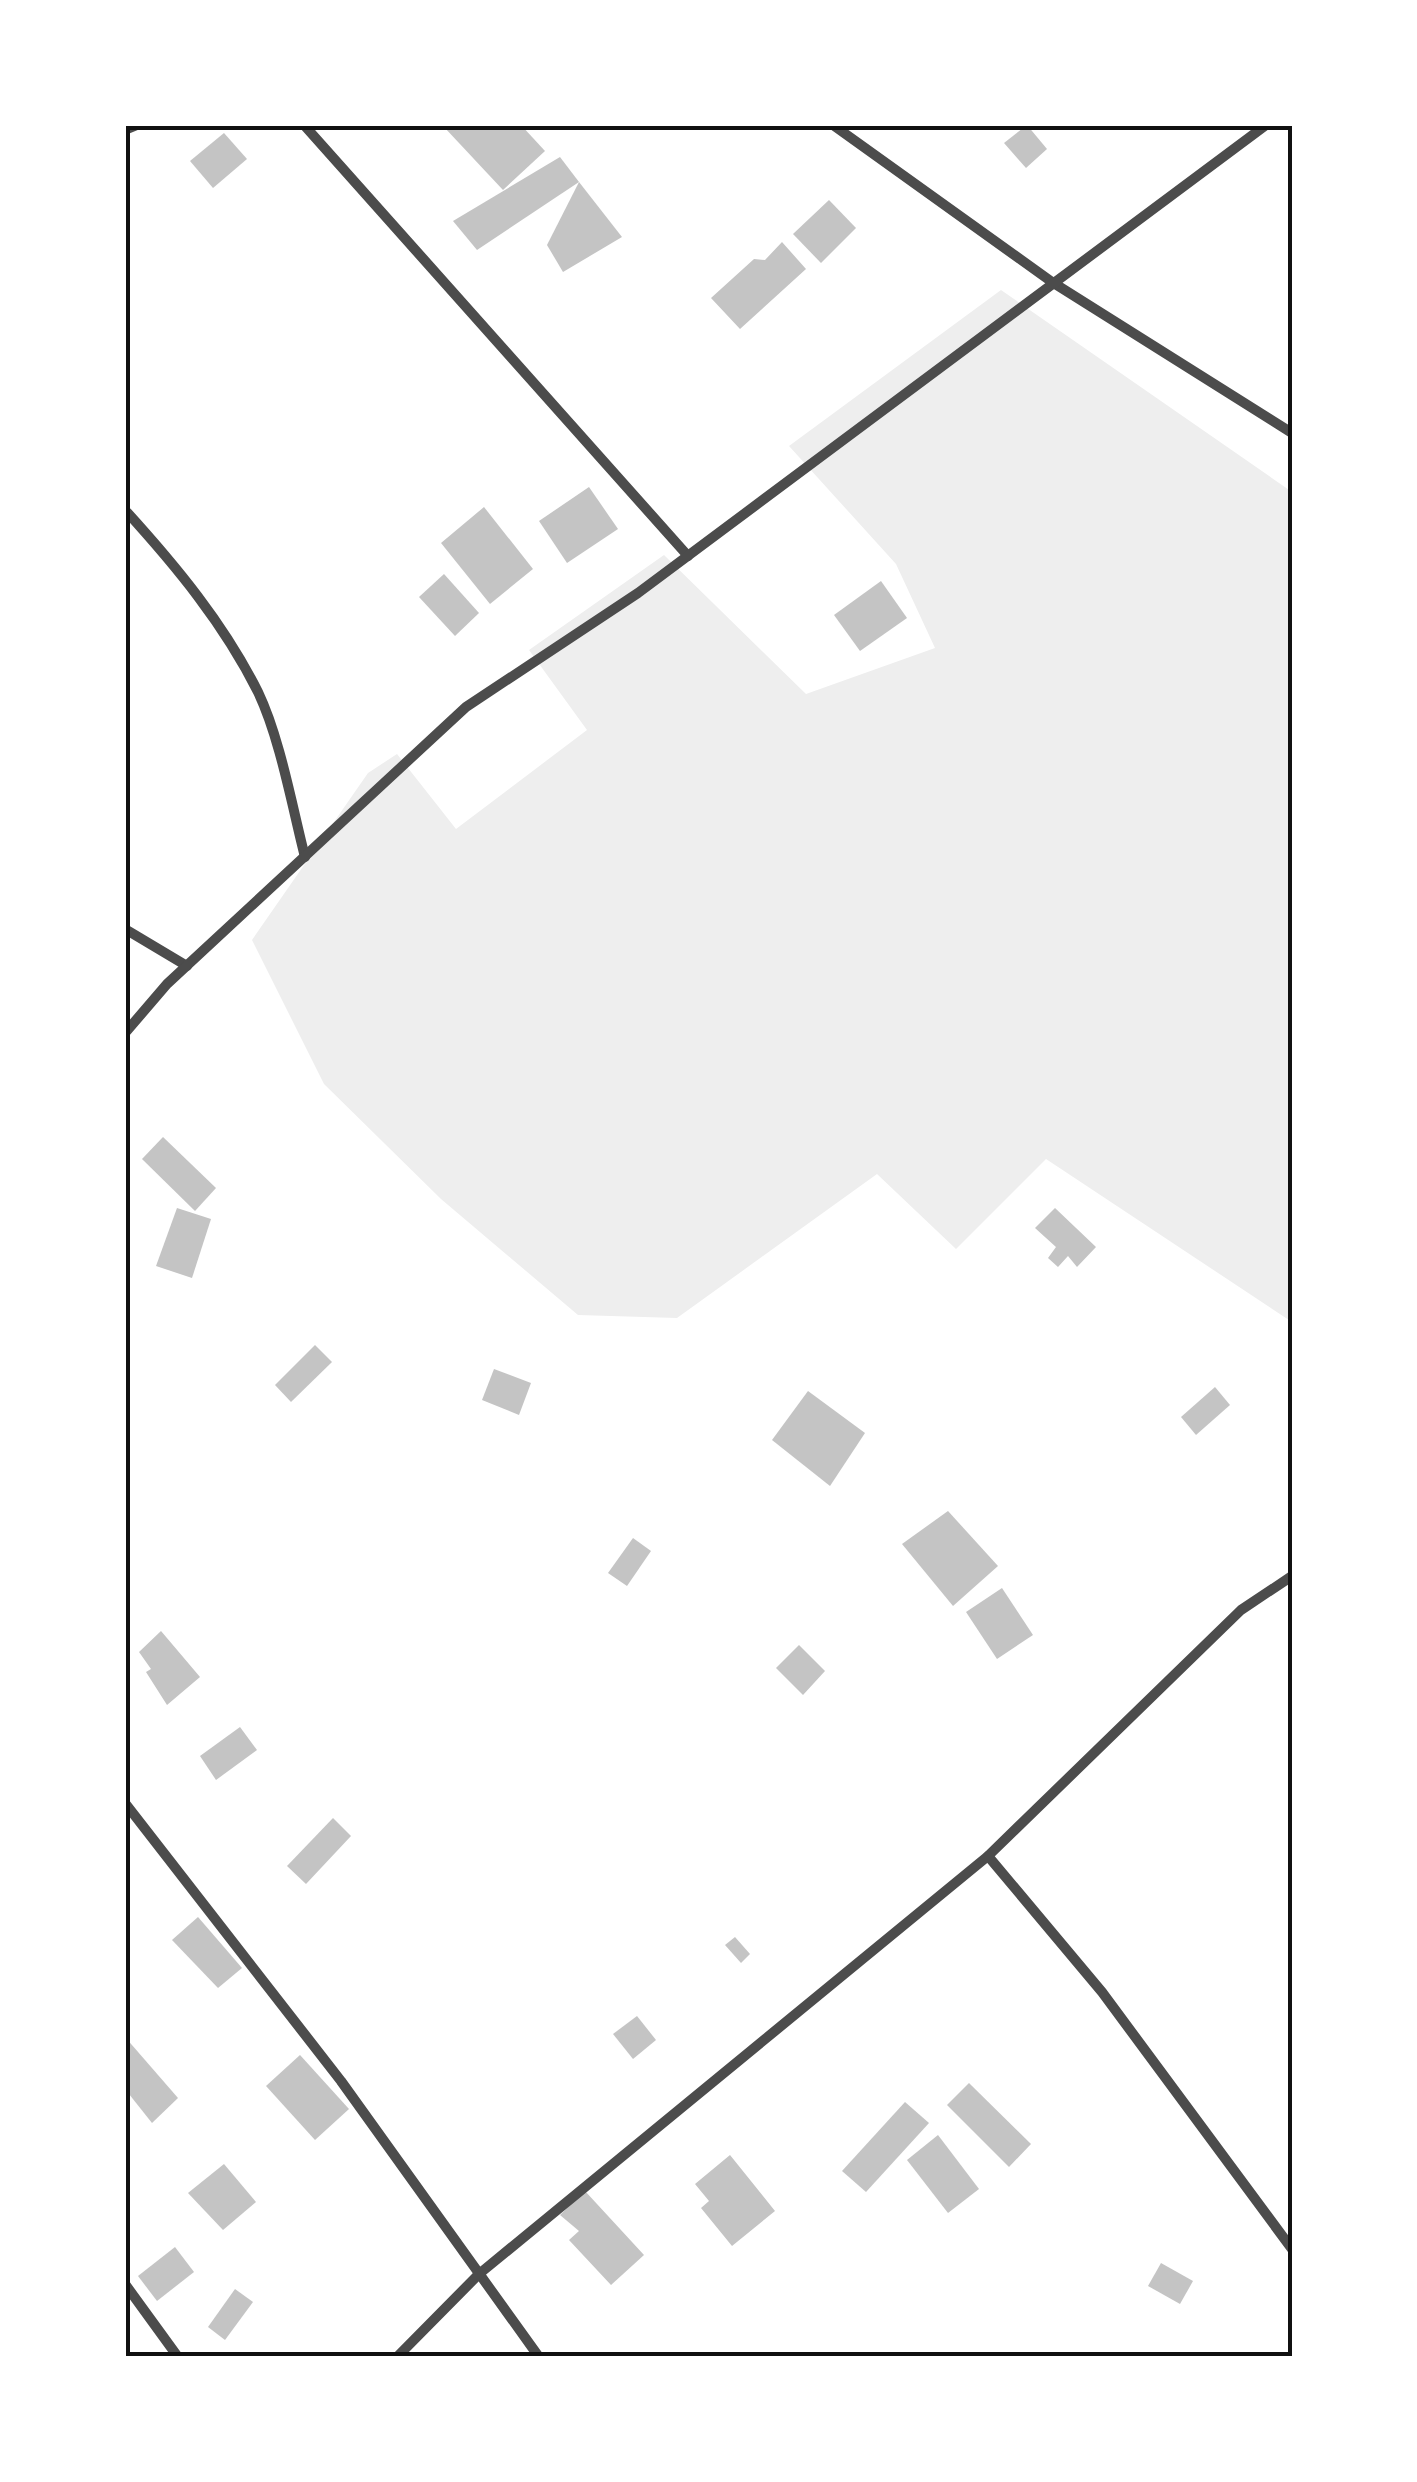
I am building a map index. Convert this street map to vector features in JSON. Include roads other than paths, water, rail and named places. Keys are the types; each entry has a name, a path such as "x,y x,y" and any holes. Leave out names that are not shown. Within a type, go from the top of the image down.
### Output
{"street":[{"path":"125,130 137,125"},
{"path":"304,125 688,556"},
{"path":"833,125 1052,282 1292,433"},
{"path":"125,1033 167,984 466,707 638,593 1266,125"},
{"path":"125,510 177,568 222,630 260,695 305,857"},
{"path":"125,929 186,966"},
{"path":"396,2357 479,2274 988,1856 1240,1610 1292,1576"},
{"path":"125,1803 341,2080 539,2357"},
{"path":"988,1856 1102,1992 1292,2249"},
{"path":"125,2284 178,2357"}]}
